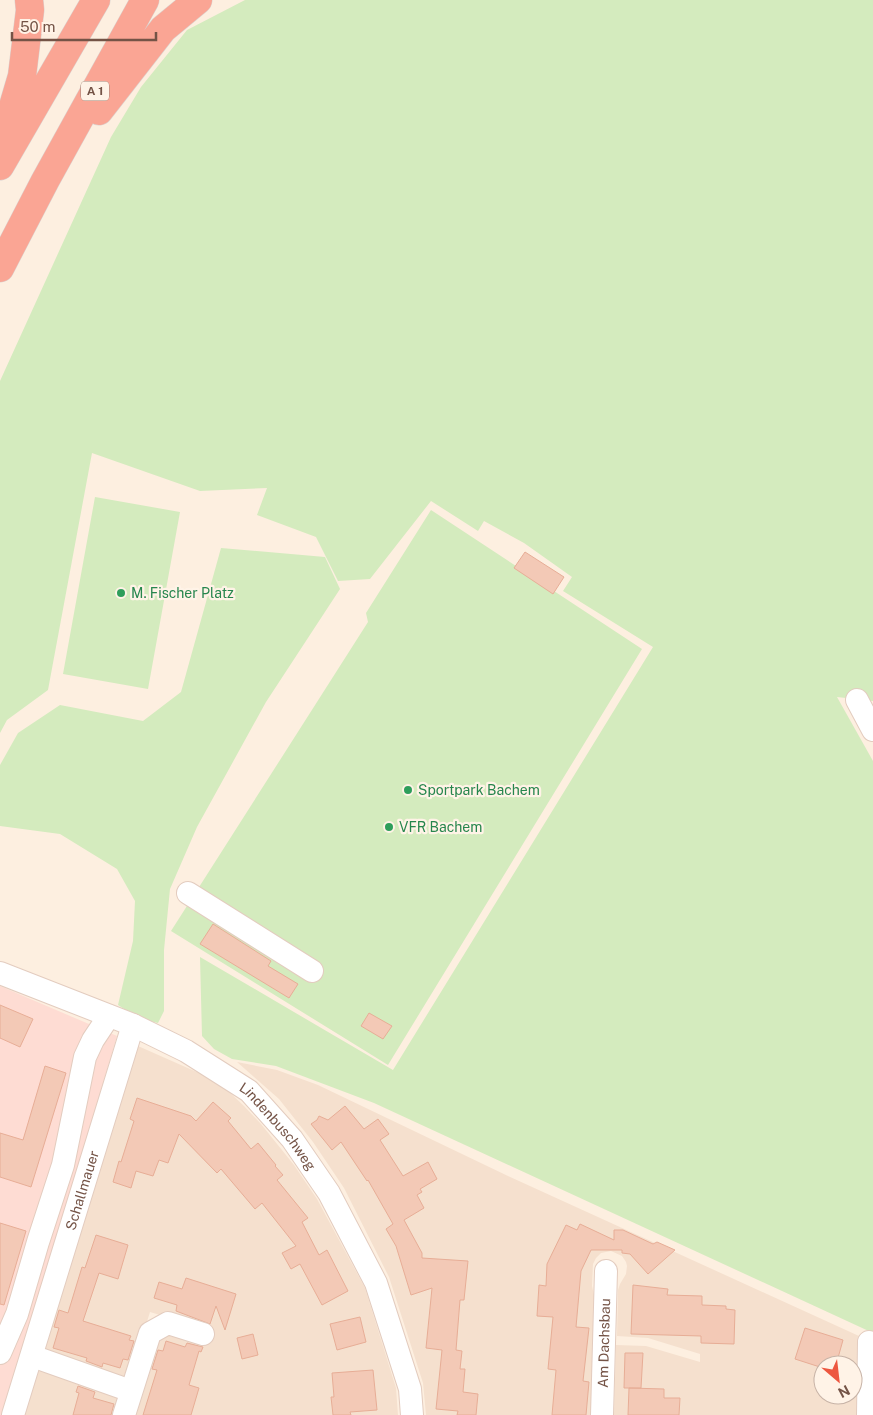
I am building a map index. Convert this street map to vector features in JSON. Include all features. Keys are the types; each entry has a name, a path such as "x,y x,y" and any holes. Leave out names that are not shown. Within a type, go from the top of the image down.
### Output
{"highway":[{"path":"0,149 22,76 30,10 29,0"},
{"path":"0,166 96,0"},
{"name":"A 1","path":"0,268 45,181 145,0"},
{"path":"45,181 163,29 198,0"}],"street":[{"path":"857,700 873,730"},
{"path":"188,893 312,971"},
{"name":"Lindenbuschweg","path":"0,973 133,1025 186,1051 249,1091 292,1140 329,1193 376,1283 410,1389 412,1415"},
{"path":"0,1353 17,1314 63,1165 85,1057 93,1040 109,1016"},
{"name":"Schallmauer","path":"12,1415 32,1356 133,1025"},
{"name":"Am Dachsbau","path":"602,1415 606,1271"},
{"path":"124,1415 150,1333 168,1323 203,1334"},
{"path":"868,1415 869,1342"},
{"path":"32,1356 131,1391"}],"shaded area":[{"path":"0,986 117,1036 5,1415 0,1415"},
{"path":"138,1046 199,1073 224,1087 261,1124 294,1165 317,1199 365,1288 396,1388 398,1415 134,1415 158,1339 176,1329 206,1329 150,1312 131,1372 126,1376 123,1377 49,1355 43,1346"},
{"path":"237,1062 277,1070 318,1085 508,1176 859,1336 858,1355 813,1355 813,1405 856,1405 856,1415 614,1415 616,1345 646,1346 700,1362 700,1354 648,1338 617,1336 618,1290 626,1274 627,1266 622,1256 611,1251 601,1253 593,1264 595,1415 426,1415 423,1383 389,1277 344,1188 313,1142 279,1099"},
{"path":"42,1370 118,1395 118,1415 20,1415 36,1373"}],"green space":[{"path":"245,0 873,0 873,701 837,697 873,761 873,1333 374,1103 276,1066 232,1059 214,1049 202,1036 200,957 393,1070 653,647 563,591 572,577 524,543 484,521 478,531 431,501 370,579 338,581 316,537 257,515 267,488 200,491 92,453 48,690 7,720 0,733 0,381 111,137 141,87 187,30"},
{"name":"M. Fischer Platz","path":"95,497 180,512 148,689 63,674"},
{"name":"Sportpark Bachem","path":"431,510 642,649 388,1065 171,931 368,622 366,613"},
{"path":"221,548 325,557 340,589 266,702 197,827 170,889 164,950 164,1011 158,1023 138,1018 118,1005 133,941 135,901 117,869 60,834 0,826 0,765 18,733 60,705 143,721 181,692"}],"building":[{"path":"525,552 564,577 553,594 514,568"},
{"path":"213,924 271,961 268,966 298,984 289,998 200,944"},
{"path":"0,1005 33,1019 20,1047 0,1038"},
{"path":"369,1013 392,1026 383,1039 361,1026"},
{"path":"45,1066 66,1073 31,1187 0,1177 0,1133 23,1140"},
{"path":"137,1098 191,1116 196,1121 213,1102 231,1118 228,1121 251,1149 258,1143 283,1175 277,1180 308,1218 302,1222 319,1255 327,1250 348,1291 322,1305 300,1264 291,1269 282,1253 296,1246 262,1203 255,1209 221,1169 217,1173 179,1134 168,1163 159,1160 153,1176 136,1171 131,1188 113,1182 134,1121 130,1119"},
{"path":"345,1106 364,1129 378,1119 389,1134 380,1140 403,1176 428,1162 437,1179 420,1189 422,1192 417,1195 424,1208 404,1220 422,1253 422,1258 468,1261 464,1300 460,1300 456,1350 462,1351 460,1369 465,1369 463,1392 478,1394 476,1415 457,1415 458,1411 436,1409 442,1350 426,1348 432,1288 411,1295 396,1246 386,1229 393,1224 368,1180 341,1142 332,1150 311,1124 319,1116 328,1120"},
{"path":"0,1223 26,1231 4,1305 0,1304"},
{"path":"580,1224 614,1240 614,1230 623,1230 653,1244 657,1242 675,1250 648,1274 630,1254 622,1253 622,1250 591,1250 581,1271 576,1327 589,1328 583,1381 589,1382 586,1415 552,1415 556,1370 548,1369 553,1317 537,1316 539,1285 546,1286 547,1264 566,1225 577,1230"},
{"path":"96,1235 128,1245 118,1279 99,1273 83,1321 131,1336 129,1340 134,1341 128,1360 123,1359 120,1368 103,1363 102,1367 86,1361 87,1358 53,1348 59,1328 54,1327 59,1310 68,1313 82,1267 85,1268"},
{"path":"186,1278 236,1294 225,1330 216,1306 210,1324 176,1311 177,1305 154,1298 159,1282 182,1289"},
{"path":"633,1285 668,1289 667,1295 702,1296 702,1305 726,1306 726,1309 735,1310 734,1344 701,1343 701,1336 631,1334"},
{"path":"360,1317 366,1342 337,1350 330,1324"},
{"path":"805,1328 843,1340 839,1355 813,1355 813,1365 795,1359"},
{"path":"253,1334 258,1355 242,1359 237,1338"},
{"path":"166,1341 185,1347 187,1343 203,1347 201,1352 199,1351 189,1385 199,1388 191,1415 143,1415 157,1370 152,1369 158,1350 163,1351"},
{"path":"625,1353 643,1353 641,1388 624,1388"},
{"path":"373,1370 377,1410 350,1412 351,1415 333,1415 331,1397 334,1397 332,1373"},
{"path":"78,1386 95,1392 93,1398 114,1404 111,1415 73,1415 79,1393 76,1392"},
{"path":"629,1388 664,1389 664,1398 680,1398 679,1415 628,1415"}],"place":[{"name":"M. Fischer Platz","path":"121,593"},
{"name":"Sportpark Bachem","path":"408,790"},
{"name":"VFR Bachem","path":"389,827"}]}
